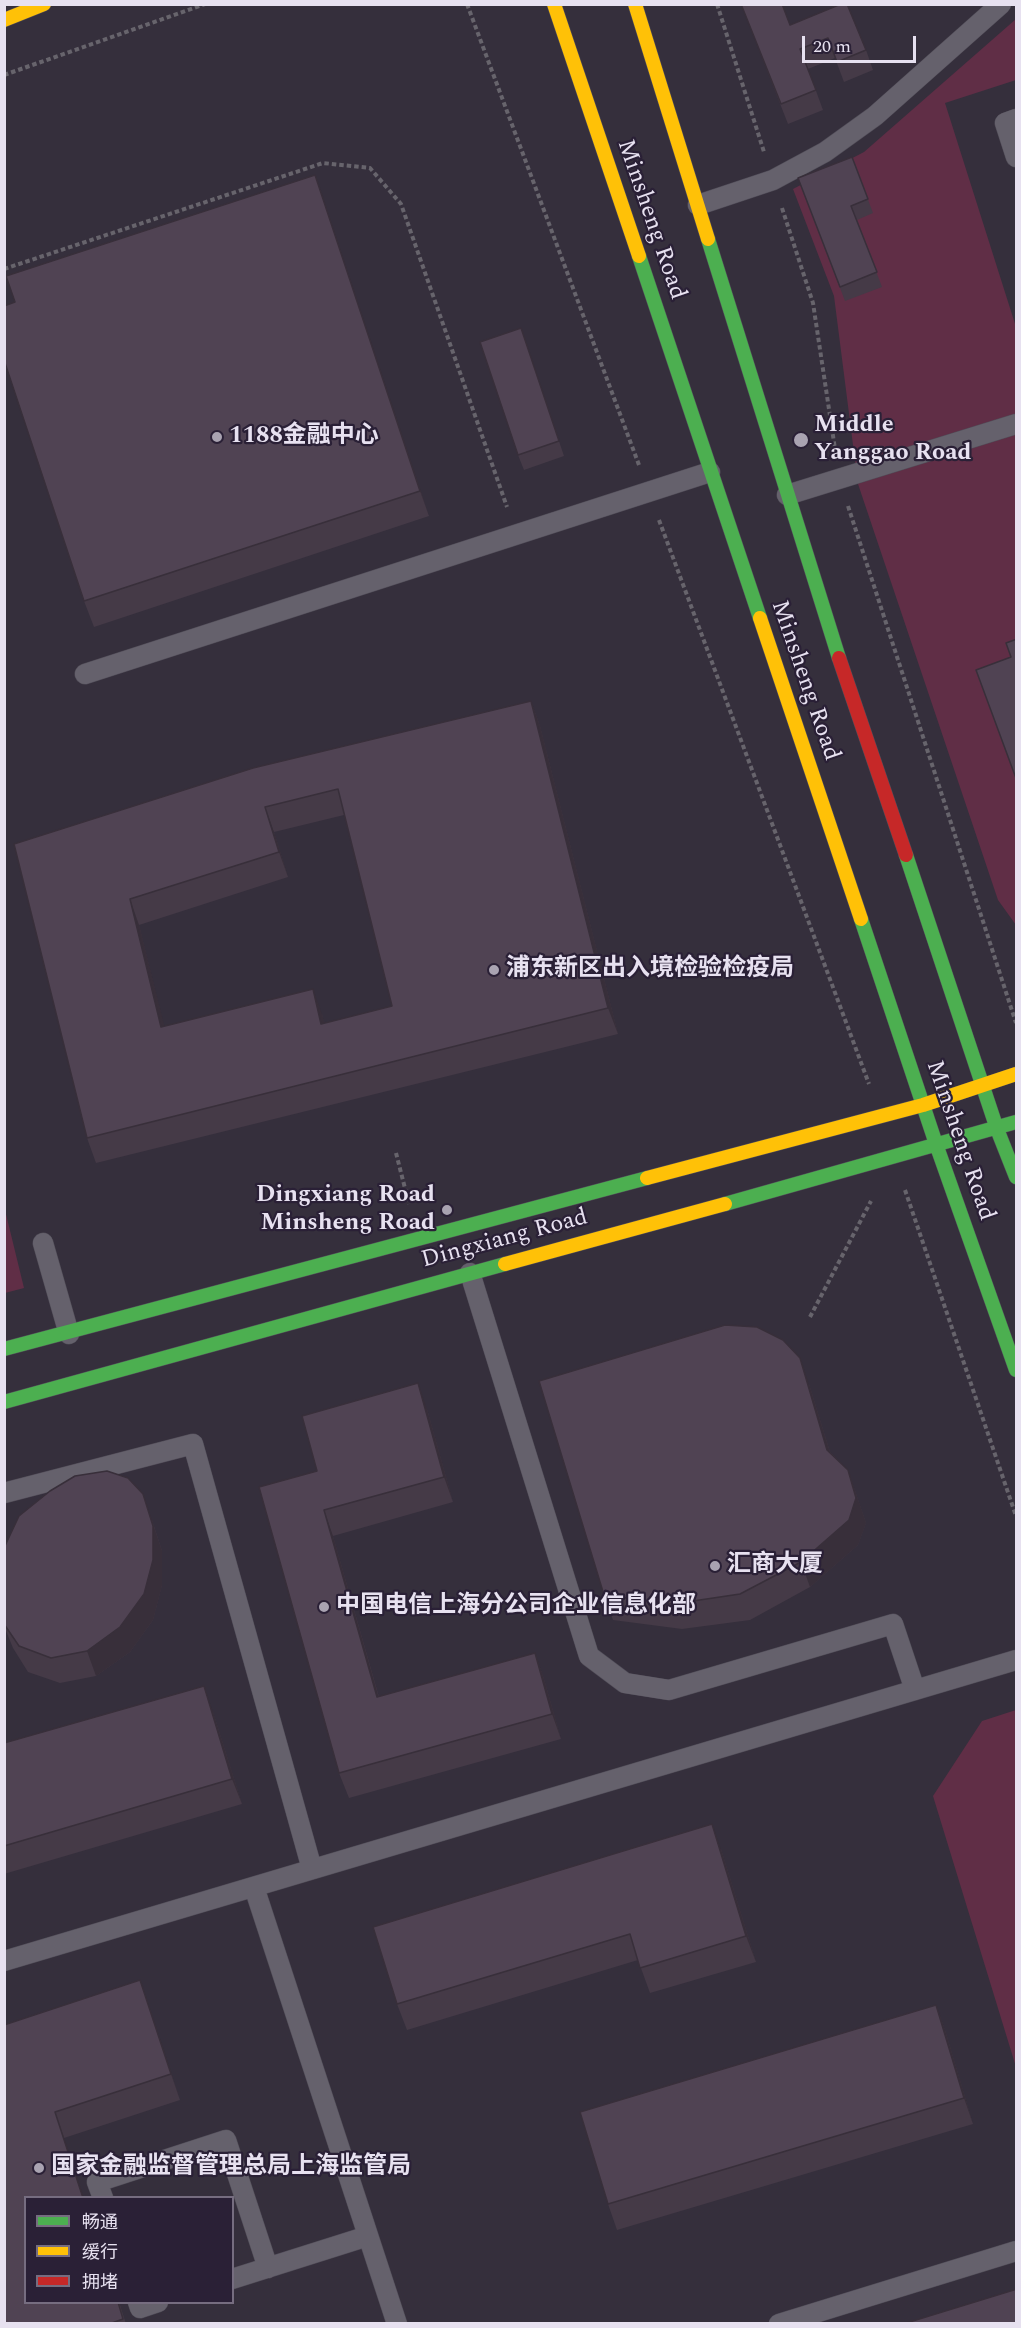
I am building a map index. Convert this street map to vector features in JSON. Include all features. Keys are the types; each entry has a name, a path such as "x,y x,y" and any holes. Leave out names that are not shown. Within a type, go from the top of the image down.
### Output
{"main road":[{"path":"4,20 44,4"},
{"name":"Minsheng Road","path":"554,4 936,1144 1017,1370"},
{"name":"Minsheng Road","path":"635,4 826,620 997,1129 1017,1177"},
{"name":"Dingxiang Road","path":"4,1349 69,1334 923,1105 1017,1074"},
{"name":"Dingxiang Road","path":"4,1402 1017,1122"}],"lane":[{"path":"698,205 773,180 825,152 875,116 1001,4"},
{"path":"1017,119 1005,123 1017,157"},
{"path":"787,495 1017,424"},
{"path":"86,674 710,472"},
{"path":"43,1243 69,1334"},
{"path":"470,1273 589,1656 625,1683 669,1690 893,1624 915,1690"},
{"path":"4,1493 192,1444 312,1869"},
{"path":"4,1961 1017,1660"},
{"path":"254,1887 397,2324"},
{"path":"102,2196 98,2182 226,2140 268,2268"},
{"path":"234,2278 368,2236"},
{"path":"779,2324 1017,2251"},
{"path":"139,2304 140,2308 152,2304"}],"path":[{"path":"4,75 205,4"},
{"path":"467,4 881,1116"},
{"path":"717,4 813,303 839,479 1017,1023"},
{"path":"4,269 322,163 370,168 401,204 516,534"},
{"path":"396,1153 418,1240"},
{"path":"810,1317 894,1156"},
{"path":"894,1156 1017,1516"}],"shaded area":[{"path":"1016,19 1016,80 945,103 1016,327 1016,925 998,900 858,484 834,296 793,189 864,152"},
{"path":"5,1210 24,1288 4,1293"},
{"path":"1016,1710 1016,2067 933,1796 982,1721"}],"building":[{"path":"741,4 782,4 790,25 841,4 847,4 866,50 837,62 828,38 800,49 816,90 781,104"},
{"path":"852,157 868,199 851,206 877,272 840,287 798,178"},
{"name":"1188金融中心","path":"315,175 420,491 84,601 4,360 4,306 15,302 6,276"},
{"path":"521,328 559,441 518,455 480,342"},
{"path":"1017,639 1017,781 976,670 1011,657 1006,643"},
{"name":"浦东新区出入境检验检疫局","path":"531,701 608,1008 87,1138 14,844 253,768","holes":["338,789 392,1006 321,1024 313,989 161,1027 130,899 279,852 265,807"]},
{"path":"725,1325 757,1327 783,1340 800,1358 827,1450 848,1470 856,1498 849,1520 801,1562 740,1594 673,1604 604,1595 539,1381"},
{"name":"中国电信上海分公司企业信息化部","path":"418,1383 444,1477 324,1510 377,1697 535,1653 552,1714 339,1773 259,1487 317,1471 302,1416"},
{"path":"107,1471 128,1478 143,1494 153,1526 153,1560 144,1594 120,1627 87,1651 51,1658 19,1646 4,1624 4,1548 19,1516 50,1491 75,1476"},
{"path":"204,1686 232,1779 4,1846 4,1743"},
{"path":"712,1824 746,1936 640,1968 630,1934 397,2004 373,1927"},
{"name":"国家金融监督管理总局上海监管局","path":"140,1980 171,2074 55,2112 82,2196 24,2196 24,2304 119,2304 123,2319 109,2324 4,2324 4,2025"},
{"path":"936,2005 964,2098 608,2204 580,2112"},
{"path":"1017,2289 1017,2324 903,2324"}],"traffic: fast":[{"path":"708,239 839,658"},
{"path":"639,256 760,618"},
{"path":"906,855 997,1129 1016,1177"},
{"path":"861,919 936,1144 1016,1370"},
{"path":"725,1204 1016,1122"},
{"path":"4,1349 647,1178"},
{"path":"4,1402 505,1264"}],"traffic: slow":[{"path":"4,20 44,4"},
{"path":"554,4 639,256"},
{"path":"635,4 708,239"},
{"path":"760,618 861,919"},
{"path":"647,1178 923,1105 1016,1074"},
{"path":"505,1264 725,1204"}],"traffic: jam":[{"path":"839,658 906,855"}],"place":[{"name":"1188金融中心","path":"217,437"},
{"name":"Middle Yanggao Road","path":"801,440"},
{"name":"浦东新区出入境检验检疫局","path":"494,970"},
{"name":"Dingxiang Road Minsheng Road","path":"447,1210"},
{"name":"汇商大厦","path":"715,1566"},
{"name":"中国电信上海分公司企业信息化部","path":"324,1607"},
{"name":"国家金融监督管理总局上海监管局","path":"39,2168"}]}
